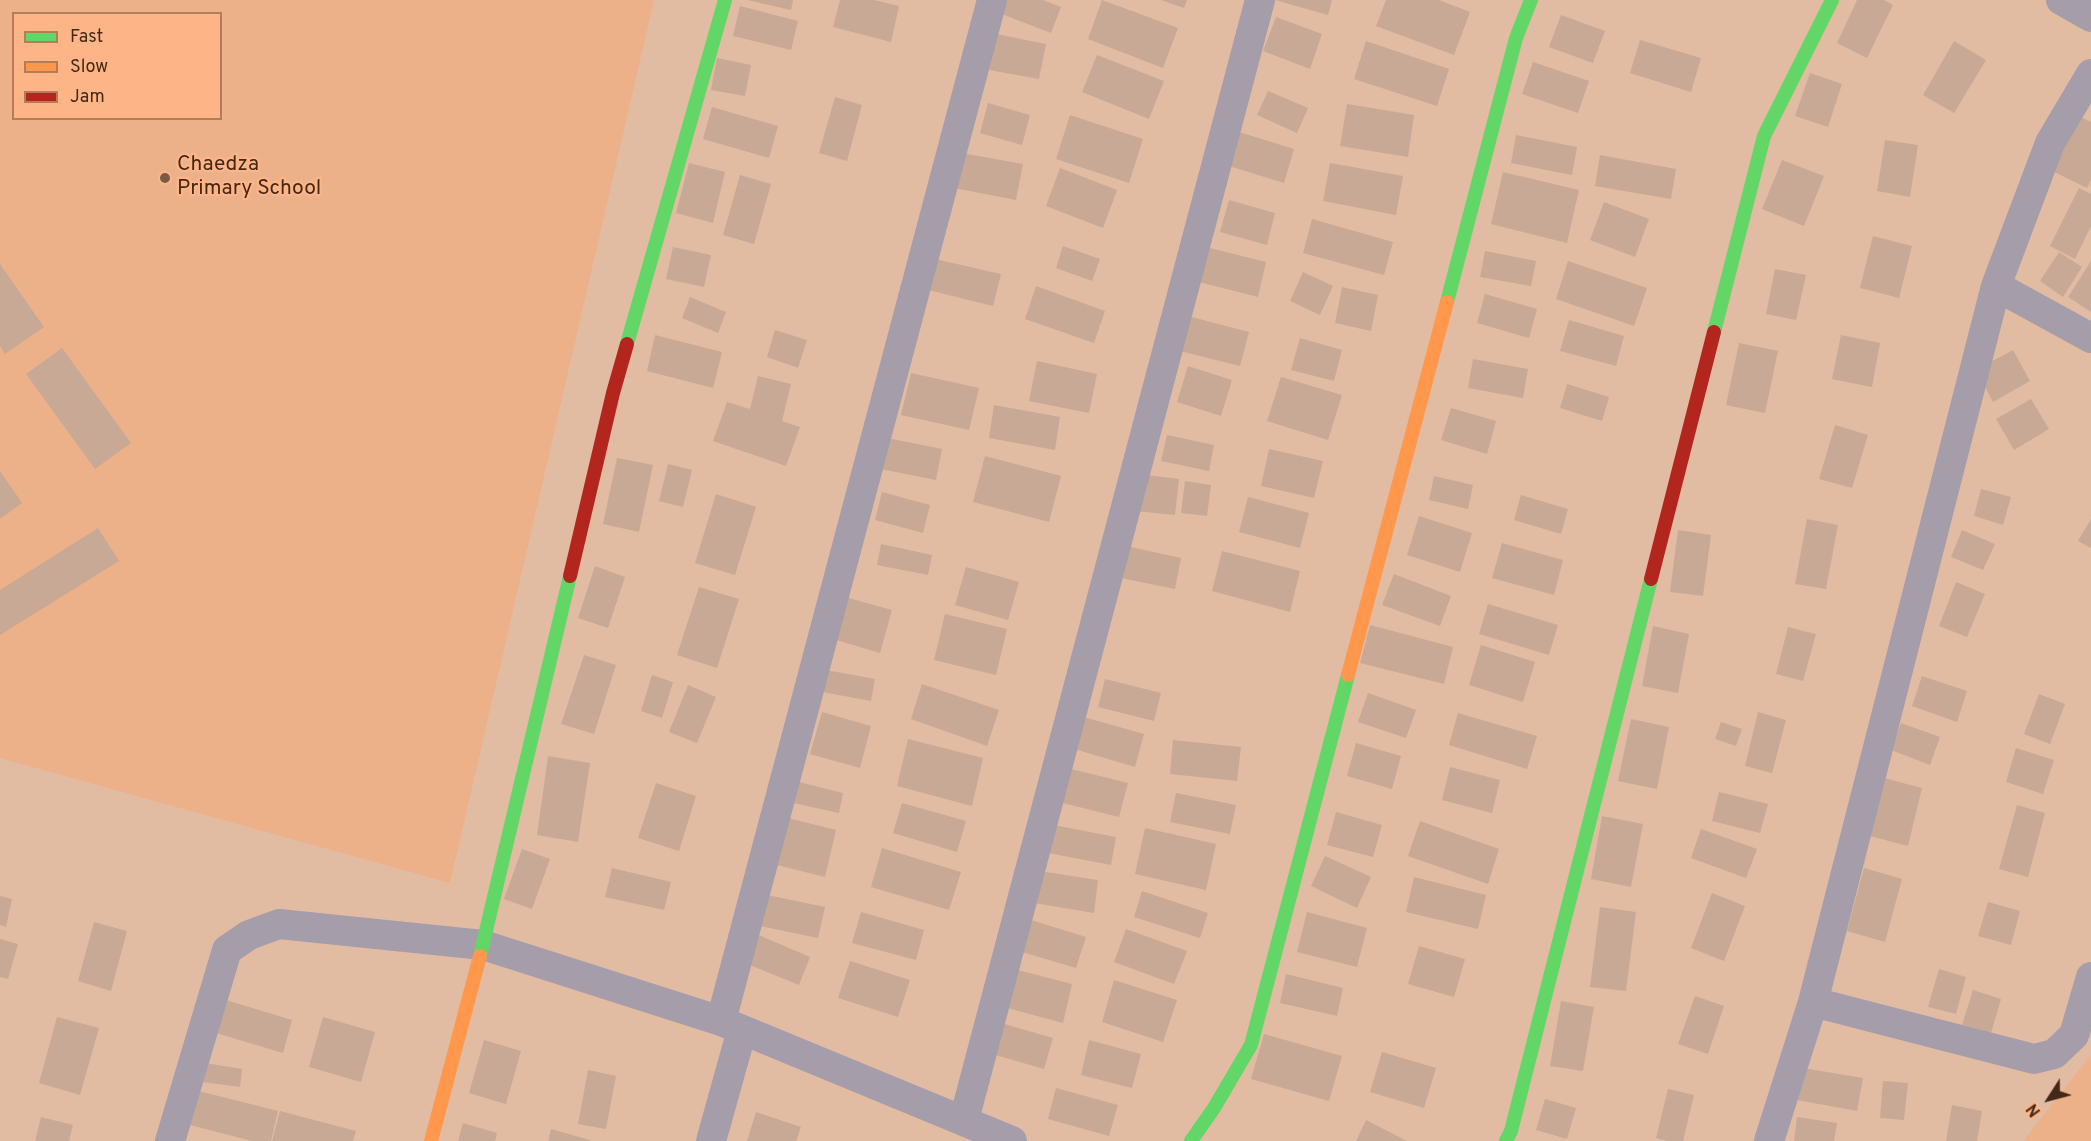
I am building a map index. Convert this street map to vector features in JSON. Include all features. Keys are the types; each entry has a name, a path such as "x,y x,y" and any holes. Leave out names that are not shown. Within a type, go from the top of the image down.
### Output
{"street":[{"path":"431,1141 483,945 613,393 725,0"},
{"path":"711,1141 732,1026 992,0"},
{"path":"964,1120 1260,0"},
{"path":"1191,1141 1214,1108 1251,1045 1513,50 1531,0"},
{"path":"1506,1141 1511,1131 1764,136 1832,0"},
{"path":"2061,0 2091,17"},
{"path":"1769,1141 1813,1002 1996,286 2050,143 2091,74"},
{"path":"1996,286 2091,338"},
{"path":"170,1141 227,950 249,936 279,924 483,945 732,1026 964,1120 1000,1138"},
{"path":"1813,1002 2034,1059 2054,1054 2074,1035 2091,977"}],"shaded area":[{"path":"0,0 654,0 450,883 0,758"},
{"path":"2091,1055 2091,1141 2023,1141"}],"building":[{"path":"747,0 793,0 791,10"},
{"path":"840,0 874,0 899,6 891,42 833,27"},
{"path":"1004,0 1043,0 1061,7 1051,33 999,13"},
{"path":"1102,0 1178,28 1163,68 1088,39"},
{"path":"1161,0 1187,0 1184,8"},
{"path":"1275,0 1332,0 1328,15"},
{"path":"1386,0 1439,0 1470,12 1454,55 1376,26"},
{"path":"1857,0 1884,0 1893,5 1867,58 1837,43"},
{"path":"740,6 798,21 791,50 733,36"},
{"path":"1561,15 1605,31 1593,63 1549,47"},
{"path":"1276,17 1322,34 1310,69 1263,51"},
{"path":"996,34 1046,44 1039,79 989,70"},
{"path":"1640,40 1701,58 1691,92 1630,73"},
{"path":"1366,41 1449,69 1437,106 1354,79"},
{"path":"1954,41 1986,60 1954,113 1923,95"},
{"path":"1097,55 1164,81 1149,119 1082,92"},
{"path":"717,58 751,65 745,96 711,90"},
{"path":"1533,62 1589,81 1578,113 1522,94"},
{"path":"1810,73 1842,84 1828,127 1795,116"},
{"path":"1268,91 1308,108 1297,133 1257,115"},
{"path":"835,97 862,105 847,161 819,153"},
{"path":"988,103 1030,115 1022,145 980,133"},
{"path":"1347,104 1414,115 1408,157 1340,146"},
{"path":"712,107 778,126 769,158 703,139"},
{"path":"1070,115 1143,139 1129,183 1056,159"},
{"path":"2077,115 2091,122 2091,180 2087,188 2050,170"},
{"path":"1239,132 1294,149 1284,183 1229,166"},
{"path":"1516,135 1577,147 1572,175 1511,163"},
{"path":"1885,140 1918,145 1910,197 1877,191"},
{"path":"956,152 1023,164 1016,200 949,187"},
{"path":"1600,155 1676,169 1671,199 1595,186"},
{"path":"1782,160 1824,176 1804,226 1762,209"},
{"path":"689,163 725,172 713,223 676,213"},
{"path":"1330,163 1403,176 1396,215 1323,201"},
{"path":"1060,168 1117,190 1103,228 1046,206"},
{"path":"1503,172 1579,190 1567,243 1491,224"},
{"path":"740,175 771,184 754,244 723,235"},
{"path":"2079,188 2091,194 2091,226 2075,259 2050,246"},
{"path":"1229,200 1275,213 1267,245 1220,232"},
{"path":"1604,202 1649,219 1635,257 1590,240"},
{"path":"1312,219 1393,242 1384,275 1303,253"},
{"path":"1873,236 1912,246 1899,298 1860,288"},
{"path":"1063,246 1100,259 1092,281 1056,268"},
{"path":"1202,246 1266,262 1258,297 1195,281"},
{"path":"673,247 711,255 704,287 666,279"},
{"path":"1485,251 1536,261 1531,286 1480,277"},
{"path":"2059,252 2082,267 2063,297 2040,281"},
{"path":"935,259 1001,274 993,306 928,290"},
{"path":"1568,261 1647,288 1634,326 1556,299"},
{"path":"2091,261 2091,312 2068,297"},
{"path":"0,264 44,327 5,354 0,346"},
{"path":"1775,269 1806,275 1796,320 1766,314"},
{"path":"1303,272 1333,286 1320,315 1290,301"},
{"path":"1036,286 1105,311 1094,343 1025,319"},
{"path":"1342,287 1378,295 1371,331 1335,323"},
{"path":"1485,294 1537,309 1529,338 1477,323"},
{"path":"690,297 726,312 718,333 682,318"},
{"path":"1184,315 1249,332 1240,366 1176,350"},
{"path":"1569,320 1624,336 1616,366 1560,351"},
{"path":"775,330 807,340 798,368 767,357"},
{"path":"655,335 722,352 713,388 647,371"},
{"path":"1841,335 1880,343 1872,387 1832,379"},
{"path":"1300,338 1342,350 1334,381 1291,370"},
{"path":"1739,343 1778,351 1765,413 1726,405"},
{"path":"62,348 131,443 95,469 26,374"},
{"path":"2013,350 2030,381 1993,402 1976,370"},
{"path":"1473,359 1528,369 1523,398 1468,388"},
{"path":"1037,361 1097,374 1089,413 1029,401"},
{"path":"1188,366 1232,380 1221,416 1177,402"},
{"path":"911,373 979,388 969,430 901,415"},
{"path":"758,376 791,384 782,421 800,427 786,466 713,441 727,402 750,409"},
{"path":"1281,377 1342,395 1328,440 1267,421"},
{"path":"1567,384 1609,397 1602,421 1560,408"},
{"path":"2031,399 2049,429 2014,450 1996,419"},
{"path":"994,405 1060,417 1055,450 989,438"},
{"path":"1451,408 1496,421 1487,454 1441,440"},
{"path":"1835,425 1868,435 1852,488 1819,479"},
{"path":"1167,435 1214,445 1209,471 1161,461"},
{"path":"882,437 942,449 936,480 876,468"},
{"path":"1269,449 1323,461 1314,498 1261,486"},
{"path":"985,456 1061,476 1049,522 973,502"},
{"path":"617,458 653,465 639,532 603,524"},
{"path":"668,464 692,470 683,507 659,501"},
{"path":"0,471 22,503 0,519"},
{"path":"1138,474 1179,479 1175,515 1135,511"},
{"path":"1434,476 1473,485 1468,509 1429,500"},
{"path":"1185,481 1211,485 1207,516 1181,513"},
{"path":"1981,489 2011,497 2003,525 1974,516"},
{"path":"882,492 930,505 923,533 875,520"},
{"path":"716,494 756,507 735,575 695,563"},
{"path":"1521,495 1568,509 1561,534 1514,520"},
{"path":"1248,497 1309,513 1300,548 1239,532"},
{"path":"1419,516 1472,533 1460,572 1407,555"},
{"path":"1807,519 1838,525 1826,589 1795,584"},
{"path":"2091,519 2091,548 2078,541"},
{"path":"98,528 119,561 0,635 0,590"},
{"path":"1678,530 1711,535 1703,596 1670,592"},
{"path":"1962,530 1995,544 1983,570 1951,557"},
{"path":"1502,543 1563,560 1554,595 1492,578"},
{"path":"881,544 932,555 928,575 877,565"},
{"path":"1117,544 1181,558 1175,589 1111,576"},
{"path":"1222,551 1300,571 1290,612 1212,591"},
{"path":"595,566 625,577 608,628 578,618"},
{"path":"966,567 1019,582 1008,620 955,605"},
{"path":"1394,574 1451,596 1440,626 1382,605"},
{"path":"1956,582 1985,594 1967,637 1939,626"},
{"path":"699,587 739,599 717,668 677,655"},
{"path":"845,597 892,610 880,653 833,639"},
{"path":"1488,604 1558,625 1549,655 1479,634"},
{"path":"945,614 1007,629 996,675 934,660"},
{"path":"1370,625 1453,647 1444,684 1360,663"},
{"path":"1653,626 1689,634 1678,693 1642,686"},
{"path":"1788,627 1816,634 1803,681 1776,674"},
{"path":"1481,645 1535,662 1523,702 1469,685"},
{"path":"584,655 616,665 594,734 561,724"},
{"path":"821,669 875,679 871,701 817,691"},
{"path":"652,675 673,682 662,718 641,711"},
{"path":"1922,676 1967,691 1957,722 1912,706"},
{"path":"1105,679 1161,693 1154,721 1098,707"},
{"path":"922,684 999,710 987,746 911,719"},
{"path":"688,685 716,697 697,743 669,732"},
{"path":"1368,693 1416,710 1406,738 1358,722"},
{"path":"2039,694 2065,704 2050,744 2024,734"},
{"path":"822,712 871,726 860,768 810,754"},
{"path":"1758,712 1786,720 1772,773 1745,766"},
{"path":"1458,713 1537,736 1527,769 1449,745"},
{"path":"1080,716 1144,734 1135,767 1071,748"},
{"path":"1631,719 1669,727 1657,789 1618,781"},
{"path":"1721,722 1742,729 1736,746 1715,739"},
{"path":"1901,723 1940,737 1930,765 1891,750"},
{"path":"908,739 983,758 972,806 897,786"},
{"path":"1173,740 1241,747 1237,781 1170,774"},
{"path":"1356,743 1401,756 1392,789 1347,776"},
{"path":"2016,748 2054,760 2043,794 2006,782"},
{"path":"548,756 590,763 578,842 537,835"},
{"path":"1063,767 1128,783 1119,817 1055,801"},
{"path":"1450,767 1500,780 1492,813 1442,800"},
{"path":"1884,778 1922,788 1908,846 1870,836"},
{"path":"799,782 843,793 839,813 794,803"},
{"path":"656,783 696,796 679,851 638,838"},
{"path":"1719,792 1768,804 1760,833 1712,821"},
{"path":"1176,793 1236,805 1230,834 1170,822"},
{"path":"902,803 966,821 957,852 893,833"},
{"path":"2017,805 2045,813 2028,877 1999,869"},
{"path":"1336,812 1382,825 1373,857 1327,845"},
{"path":"780,816 836,830 825,877 769,863"},
{"path":"1602,816 1643,824 1631,887 1591,879"},
{"path":"1420,821 1499,849 1488,884 1408,856"},
{"path":"1043,823 1116,837 1111,865 1038,851"},
{"path":"1145,828 1216,844 1206,890 1135,874"},
{"path":"1701,829 1757,849 1746,878 1691,858"},
{"path":"882,848 961,872 949,910 871,887"},
{"path":"522,849 550,859 532,909 504,899"},
{"path":"1325,856 1371,877 1357,908 1311,886"},
{"path":"612,868 671,882 664,910 605,897"},
{"path":"1864,868 1902,879 1885,942 1847,931"},
{"path":"1039,871 1098,880 1094,913 1034,903"},
{"path":"1414,877 1486,895 1478,929 1406,912"},
{"path":"1142,891 1208,913 1200,938 1134,917"},
{"path":"1712,893 1745,906 1724,961 1691,948"},
{"path":"767,895 825,907 818,938 760,926"},
{"path":"0,896 12,899 6,927 0,925"},
{"path":"1988,902 2020,911 2011,945 1978,936"},
{"path":"1600,907 1636,912 1626,991 1590,987"},
{"path":"861,912 924,930 916,960 852,943"},
{"path":"1307,912 1367,928 1357,967 1297,952"},
{"path":"1031,920 1086,937 1076,968 1022,952"},
{"path":"94,922 127,931 111,991 78,981"},
{"path":"1126,929 1187,951 1174,984 1114,962"},
{"path":"754,933 810,957 799,985 742,962"},
{"path":"0,939 18,944 8,979 0,977"},
{"path":"1419,946 1465,959 1454,997 1408,984"},
{"path":"850,961 910,980 898,1017 838,998"},
{"path":"1010,968 1072,984 1063,1023 1000,1006"},
{"path":"1939,969 1966,977 1956,1014 1928,1007"},
{"path":"1286,974 1343,988 1337,1016 1280,1003"},
{"path":"1114,980 1177,1000 1163,1042 1102,1022"},
{"path":"1973,990 2001,999 1991,1033 1962,1025"},
{"path":"1695,996 1724,1006 1708,1054 1678,1044"},
{"path":"226,1000 292,1020 283,1053 216,1033"},
{"path":"1561,1001 1594,1007 1583,1071 1550,1066"},
{"path":"57,1017 99,1028 80,1095 39,1083"},
{"path":"323,1017 375,1032 361,1082 309,1067"},
{"path":"1001,1023 1053,1038 1044,1069 992,1054"},
{"path":"1264,1034 1342,1056 1329,1101 1251,1079"},
{"path":"484,1040 521,1051 506,1104 469,1093"},
{"path":"1089,1040 1141,1054 1132,1088 1081,1075"},
{"path":"1382,1052 1436,1068 1424,1108 1370,1092"},
{"path":"205,1063 242,1069 240,1087 202,1082"},
{"path":"1803,1068 1863,1078 1857,1111 1797,1100"},
{"path":"588,1070 616,1076 606,1129 578,1124"},
{"path":"1883,1081 1908,1083 1904,1120 1880,1118"},
{"path":"1056,1088 1118,1105 1109,1136 1048,1119"},
{"path":"1668,1089 1694,1095 1683,1141 1656,1138"},
{"path":"195,1090 278,1111 271,1141 252,1141 186,1124"},
{"path":"1545,1099 1576,1108 1567,1139 1536,1130"},
{"path":"1952,1105 1982,1111 1977,1141 1946,1141"},
{"path":"280,1111 356,1131 353,1141 272,1141"},
{"path":"756,1112 801,1127 796,1141 747,1141"},
{"path":"41,1117 73,1125 69,1141 35,1141"},
{"path":"1797,1117 1837,1123 1834,1141 1794,1141"},
{"path":"1366,1120 1407,1141 1356,1141"},
{"path":"463,1123 497,1133 495,1141 458,1141"},
{"path":"551,1129 590,1140 590,1141 548,1141"}],"traffic: fast":[{"path":"627,344 725,0"},
{"path":"1447,302 1516,38 1531,0"},
{"path":"1714,332 1764,136 1832,0"},
{"path":"480,956 570,576"},
{"path":"1506,1141 1511,1131 1651,579"},
{"path":"1191,1141 1214,1108 1251,1045 1348,675"}],"traffic: slow":[{"path":"1348,675 1447,302"},
{"path":"431,1141 480,956"}],"traffic: jam":[{"path":"1651,579 1714,332"},
{"path":"570,576 613,393 627,344"}],"place":[{"name":"Chaedza Primary School","path":"165,178"}]}
